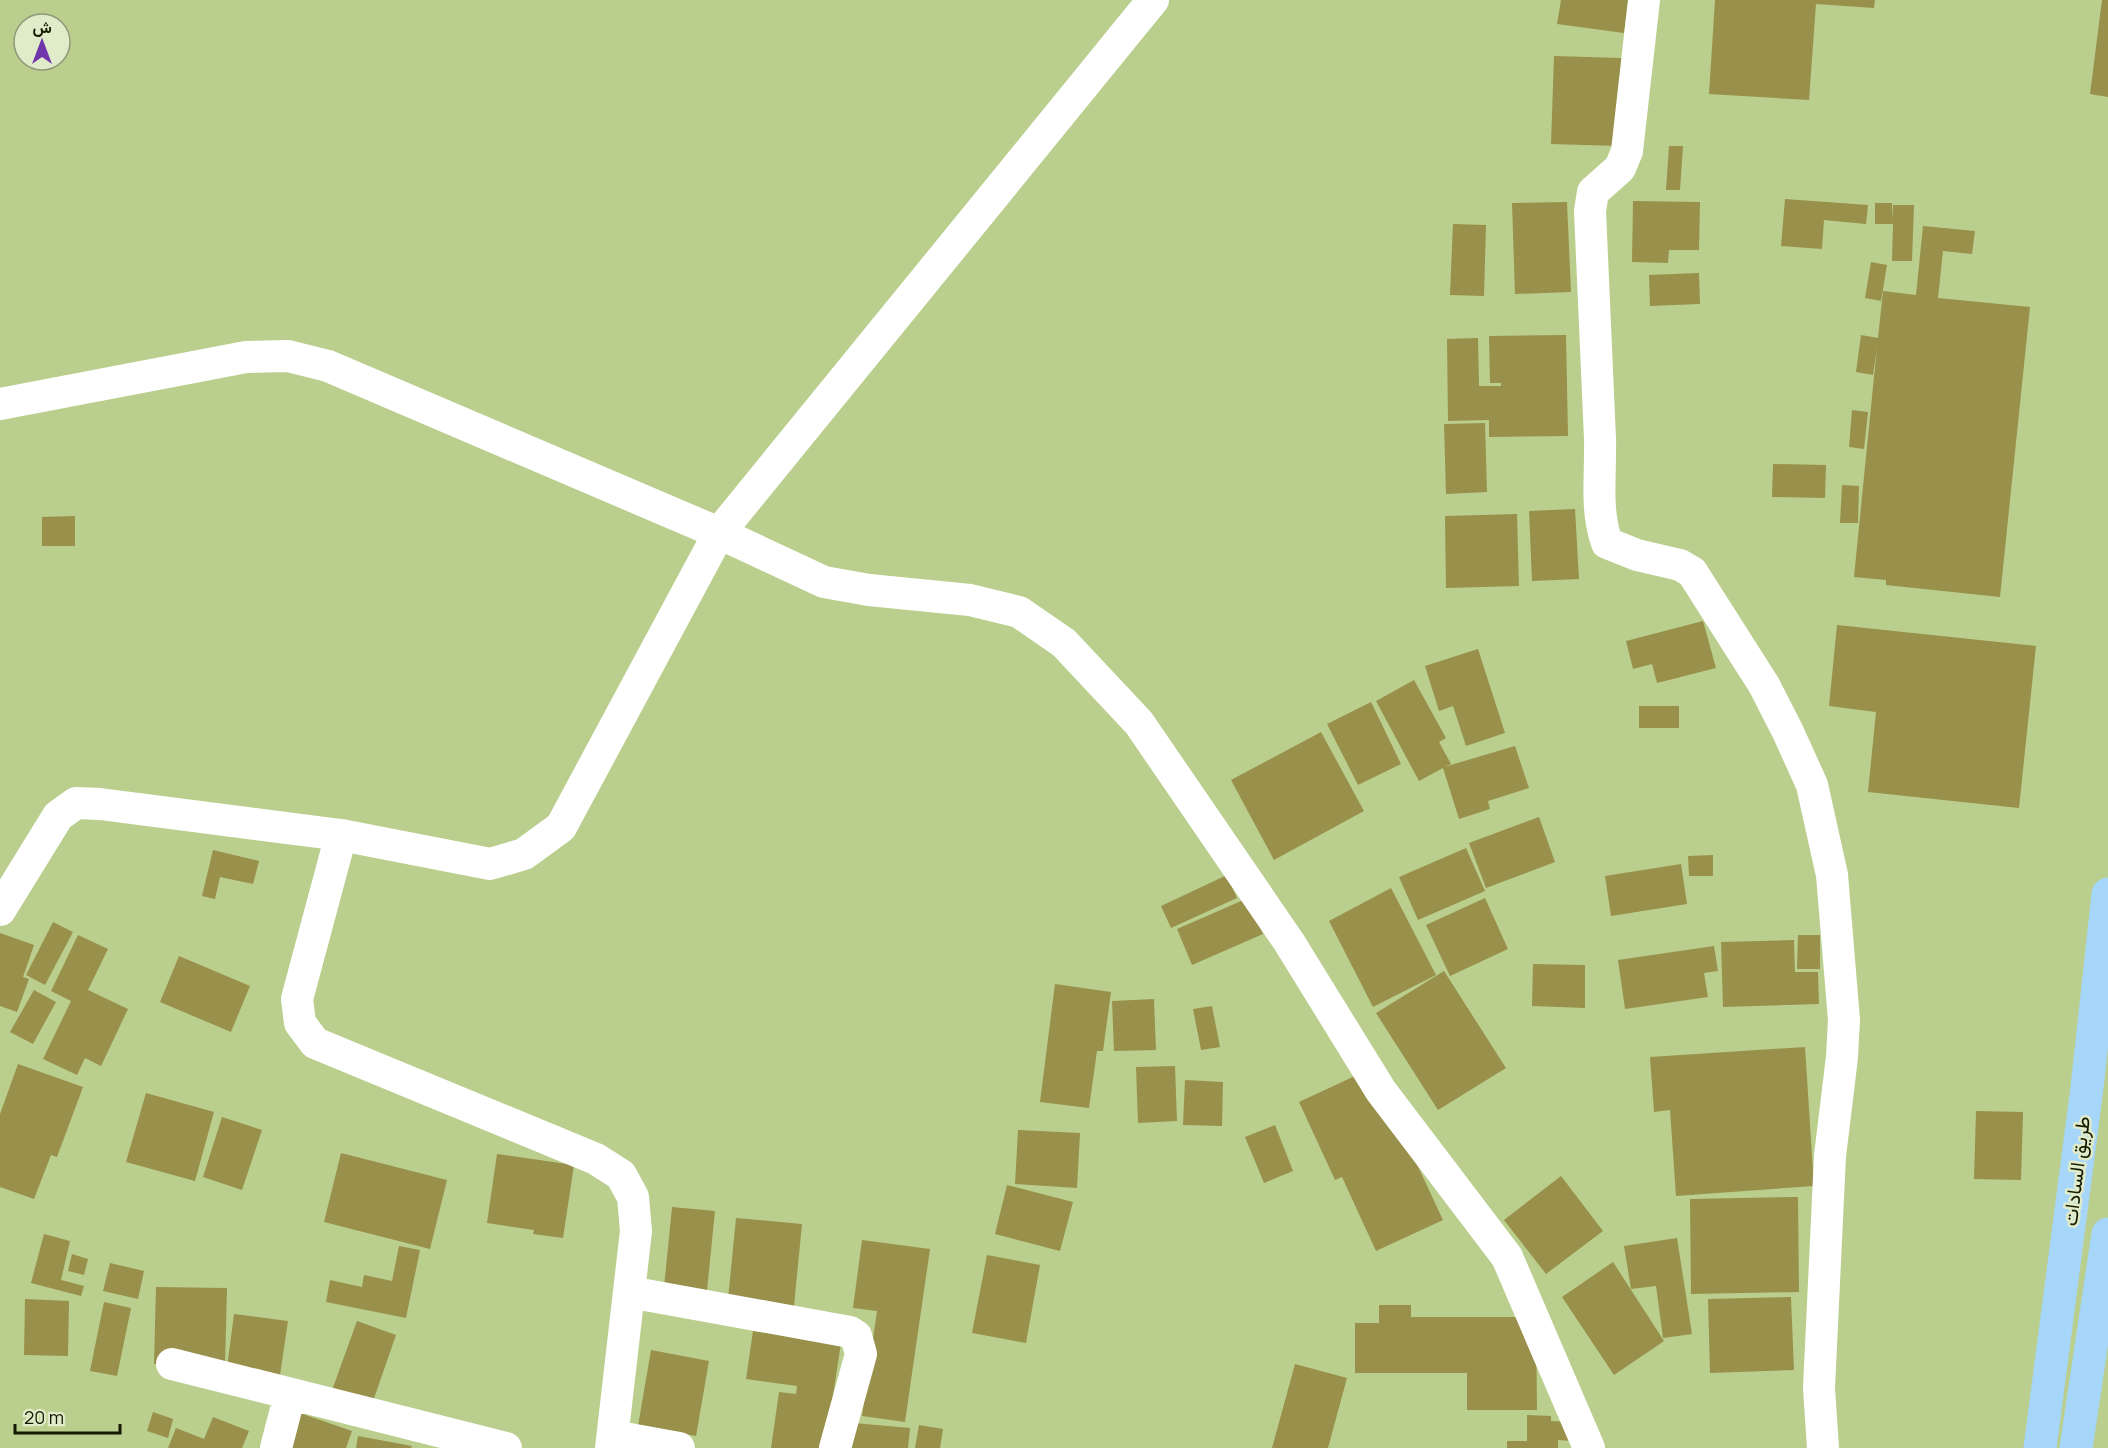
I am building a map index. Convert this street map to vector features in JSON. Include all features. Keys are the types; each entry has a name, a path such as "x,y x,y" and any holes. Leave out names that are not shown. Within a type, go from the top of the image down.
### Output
{"main road":[{"name":"طريق السادات","path":"2040,1448 2085,1100 2108,894"},
{"name":"طريق السادات","path":"2076,1448 2108,1234"}],"street":[{"path":"0,910 58,816 76,804 100,804 341,835 490,864 524,854 561,827 719,533 1153,0"},
{"path":"1644,0 1627,151 1620,168 1593,192 1590,211 1602,530 1607,543 1638,555 1680,565 1692,572 1764,685 1812,785 1832,875 1844,1020 1830,1156 1818,1388 1823,1448"},
{"path":"0,404 246,357 288,356 328,366 719,533 824,582 869,590 970,600 1019,612 1064,643 1139,723 1289,942 1381,1091 1507,1257 1589,1448"},
{"path":"341,835 297,999 300,1023 315,1043 596,1159 621,1175 633,1197 636,1231 612,1442 679,1448"},
{"path":"629,1292 850,1332 856,1336 861,1354 835,1448"},
{"path":"172,1364 506,1448"},
{"path":"276,1448 290,1394"}],"building":[{"path":"1561,0 1629,0 1624,33 1557,24"},
{"path":"1715,0 1875,0 1874,8 1816,4 1809,100 1709,94"},
{"path":"2102,0 2108,0 2108,97 2090,94"},
{"path":"1554,56 1622,58 1619,146 1551,144"},
{"path":"1669,146 1683,146 1680,190 1666,190"},
{"path":"1785,199 1868,205 1866,224 1824,220 1822,249 1781,246"},
{"path":"1633,201 1700,202 1699,250 1669,250 1668,263 1632,262"},
{"path":"1567,202 1571,292 1515,294 1512,203"},
{"path":"1875,203 1892,203 1892,220 1893,205 1914,205 1912,261 1892,261 1893,224 1875,224"},
{"path":"1453,224 1486,225 1484,296 1450,295"},
{"path":"1923,226 1975,231 1972,254 1943,251 1938,298 2030,307 2000,597 1886,585 1886,580 1854,577 1877,347 1873,375 1856,372 1861,335 1878,338 1883,291 1916,295"},
{"path":"1871,262 1887,265 1881,301 1865,298"},
{"path":"1699,273 1700,304 1650,306 1649,275"},
{"path":"1566,335 1568,436 1489,437 1489,420 1448,421 1447,339 1478,338 1479,386 1501,386 1501,383 1490,383 1489,336"},
{"path":"1852,410 1868,412 1864,449 1849,447"},
{"path":"1485,423 1487,492 1446,494 1444,424"},
{"path":"1773,464 1826,465 1825,498 1772,497"},
{"path":"1842,485 1859,486 1858,523 1840,523"},
{"path":"1575,509 1579,579 1532,581 1529,511"},
{"path":"1517,514 1519,586 1446,588 1445,516"},
{"path":"75,516 75,546 42,546 42,517"},
{"path":"1703,621 1716,668 1657,683 1652,664 1633,669 1626,641"},
{"path":"1837,625 2036,646 2019,808 1868,792 1876,712 1829,706"},
{"path":"1478,649 1505,733 1466,746 1453,706 1439,711 1425,666"},
{"path":"1414,680 1446,738 1439,742 1451,764 1444,767 1515,746 1529,788 1488,801 1490,809 1459,819 1443,768 1419,781 1376,701"},
{"path":"1371,702 1401,764 1358,785 1327,724"},
{"path":"1639,706 1679,706 1679,728 1639,728"},
{"path":"1321,732 1364,811 1274,860 1231,780"},
{"path":"1539,817 1555,862 1486,888 1469,843"},
{"path":"1466,848 1485,891 1418,920 1399,877"},
{"path":"213,850 259,861 253,884 220,877 215,899 202,896"},
{"path":"1713,855 1713,876 1689,876 1688,856"},
{"path":"1681,864 1687,904 1611,916 1605,876"},
{"path":"1227,875 1237,898 1171,928 1161,906"},
{"path":"1391,888 1436,975 1373,1007 1329,921"},
{"path":"1248,898 1263,934 1192,965 1177,929"},
{"path":"1485,898 1508,949 1450,976 1426,925"},
{"path":"53,922 73,932 45,985 26,975"},
{"path":"0,933 34,945 23,977 29,979 17,1012 0,1006"},
{"path":"78,935 108,949 88,990 128,1009 101,1066 85,1058 77,1075 43,1059 71,1001 51,991"},
{"path":"1798,935 1820,935 1820,969 1797,969"},
{"path":"1794,940 1795,972 1818,972 1819,1004 1723,1007 1721,942"},
{"path":"1714,946 1718,971 1704,973 1708,997 1625,1009 1618,960"},
{"path":"179,956 250,986 231,1032 160,1002"},
{"path":"1533,964 1585,965 1585,1008 1532,1006"},
{"path":"1444,971 1506,1068 1438,1110 1376,1013"},
{"path":"1055,984 1111,992 1103,1051 1097,1051 1089,1108 1040,1102"},
{"path":"34,990 56,1002 33,1044 10,1032"},
{"path":"1154,999 1156,1050 1114,1051 1112,1001"},
{"path":"1212,1006 1220,1047 1201,1050 1193,1009"},
{"path":"1805,1047 1814,1186 1676,1196 1670,1110 1654,1112 1650,1057"},
{"path":"18,1064 83,1087 57,1157 51,1155 34,1199 0,1187 0,1114"},
{"path":"1175,1066 1177,1121 1138,1123 1136,1067"},
{"path":"1372,1068 1443,1220 1376,1251 1342,1177 1335,1180 1299,1102"},
{"path":"1185,1080 1223,1082 1222,1126 1183,1125"},
{"path":"146,1093 214,1112 195,1181 126,1162"},
{"path":"1976,1111 2023,1112 2021,1180 1974,1179"},
{"path":"222,1117 262,1130 242,1190 203,1177"},
{"path":"1275,1125 1293,1171 1264,1183 1245,1137"},
{"path":"1018,1130 1080,1133 1077,1188 1015,1184"},
{"path":"341,1153 447,1180 430,1249 324,1222"},
{"path":"497,1154 574,1165 563,1238 533,1234 534,1230 487,1223"},
{"path":"1561,1176 1603,1231 1546,1274 1504,1220"},
{"path":"1007,1185 1073,1202 1060,1251 995,1234"},
{"path":"1798,1197 1799,1292 1691,1294 1690,1199"},
{"path":"672,1207 715,1211 707,1291 664,1287"},
{"path":"736,1218 802,1224 794,1306 728,1299"},
{"path":"44,1234 70,1241 61,1280 84,1286 81,1296 31,1283"},
{"path":"1677,1238 1692,1334 1663,1338 1656,1286 1631,1289 1624,1246"},
{"path":"862,1240 930,1249 905,1422 862,1416 877,1311 853,1308"},
{"path":"399,1246 420,1250 406,1318 326,1302 330,1280 362,1287 364,1275 392,1281"},
{"path":"72,1254 88,1259 84,1275 68,1271"},
{"path":"987,1255 1040,1265 1026,1343 972,1333"},
{"path":"1613,1262 1664,1341 1614,1375 1562,1297"},
{"path":"110,1263 144,1271 138,1299 103,1291"},
{"path":"156,1287 227,1288 225,1365 154,1364"},
{"path":"1791,1297 1794,1370 1710,1373 1708,1299"},
{"path":"25,1299 69,1301 68,1356 24,1355"},
{"path":"104,1302 131,1308 117,1376 90,1371"},
{"path":"1379,1305 1411,1305 1411,1317 1536,1317 1537,1410 1467,1410 1467,1373 1355,1373 1355,1323 1379,1323"},
{"path":"234,1314 288,1321 279,1382 226,1375"},
{"path":"357,1321 396,1335 371,1407 331,1393"},
{"path":"753,1331 841,1343 825,1448 771,1448 779,1392 796,1394 797,1386 746,1379"},
{"path":"651,1350 709,1361 696,1436 638,1426"},
{"path":"1295,1364 1347,1378 1328,1448 1272,1448"},
{"path":"153,1412 173,1419 168,1438 147,1431"},
{"path":"297,1412 352,1431 346,1448 285,1448"},
{"path":"1527,1415 1551,1416 1551,1421 1573,1422 1572,1441 1558,1440 1558,1448 1507,1448 1507,1441 1527,1441"},
{"path":"213,1417 249,1431 242,1448 168,1448 176,1428 204,1439"},
{"path":"854,1423 910,1428 908,1448 852,1448"},
{"path":"919,1425 943,1429 940,1448 915,1448"},
{"path":"358,1436 412,1446 411,1448 356,1448"}]}
